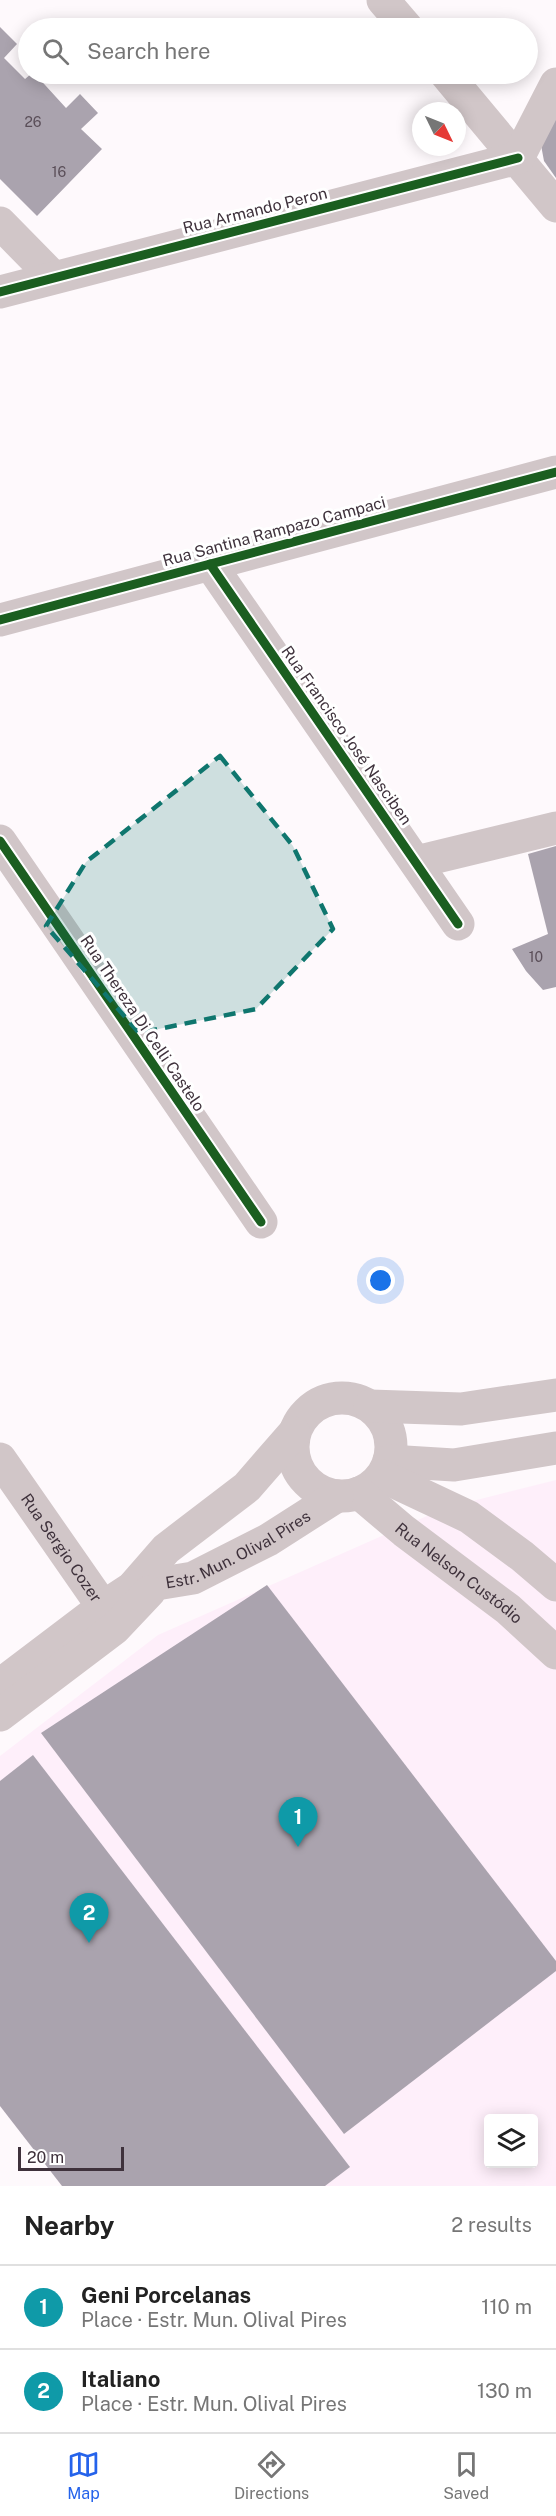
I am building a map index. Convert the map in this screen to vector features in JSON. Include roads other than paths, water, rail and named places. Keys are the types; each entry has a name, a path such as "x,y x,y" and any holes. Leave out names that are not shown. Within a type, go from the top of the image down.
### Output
{"street":[{"path":"383,0 398,18"},
{"path":"455,84 556,206"},
{"path":"518,158 556,84"},
{"name":"Rua Armando Peron","path":"0,292 518,158"},
{"path":"0,223 53,277"},
{"name":"Rua Santina Rampazo Campaci","path":"0,620 556,472"},
{"name":"Rua Francisco José Nasciben","path":"210,564 458,924"},
{"path":"416,862 556,828"},
{"name":"Rua Thereza Di Celli Castelo","path":"0,842 261,1222"},
{"name":"Estr. Mun. Olival Pires","path":"556,1395 461,1409 370,1406 356,1399 340,1397 325,1400 300,1419 294,1433 292,1447 294,1462 300,1474 322,1493 454,1465 556,1448"},
{"path":"370,1406 381,1416 389,1430 391,1446 367,1482 469,1517 522,1556 556,1585"},
{"name":"Estr. Mun. Olival Pires","path":"145,1586 166,1549 247,1487 294,1433"},
{"name":"Rua Sergio Cozer","path":"0,1459 104,1607"},
{"name":"Estr. Mun. Olival Pires","path":"0,1685 104,1607 145,1586 193,1578 268,1540 367,1482"},
{"name":"Rua Nelson Custódio","path":"367,1482 404,1531 508,1609 556,1653"},
{"path":"0,1714 116,1628 145,1586"}],"place":[{"name":"Geni Porcelanas","path":"298,1847"},
{"name":"Italiano","path":"89,1943"}]}
